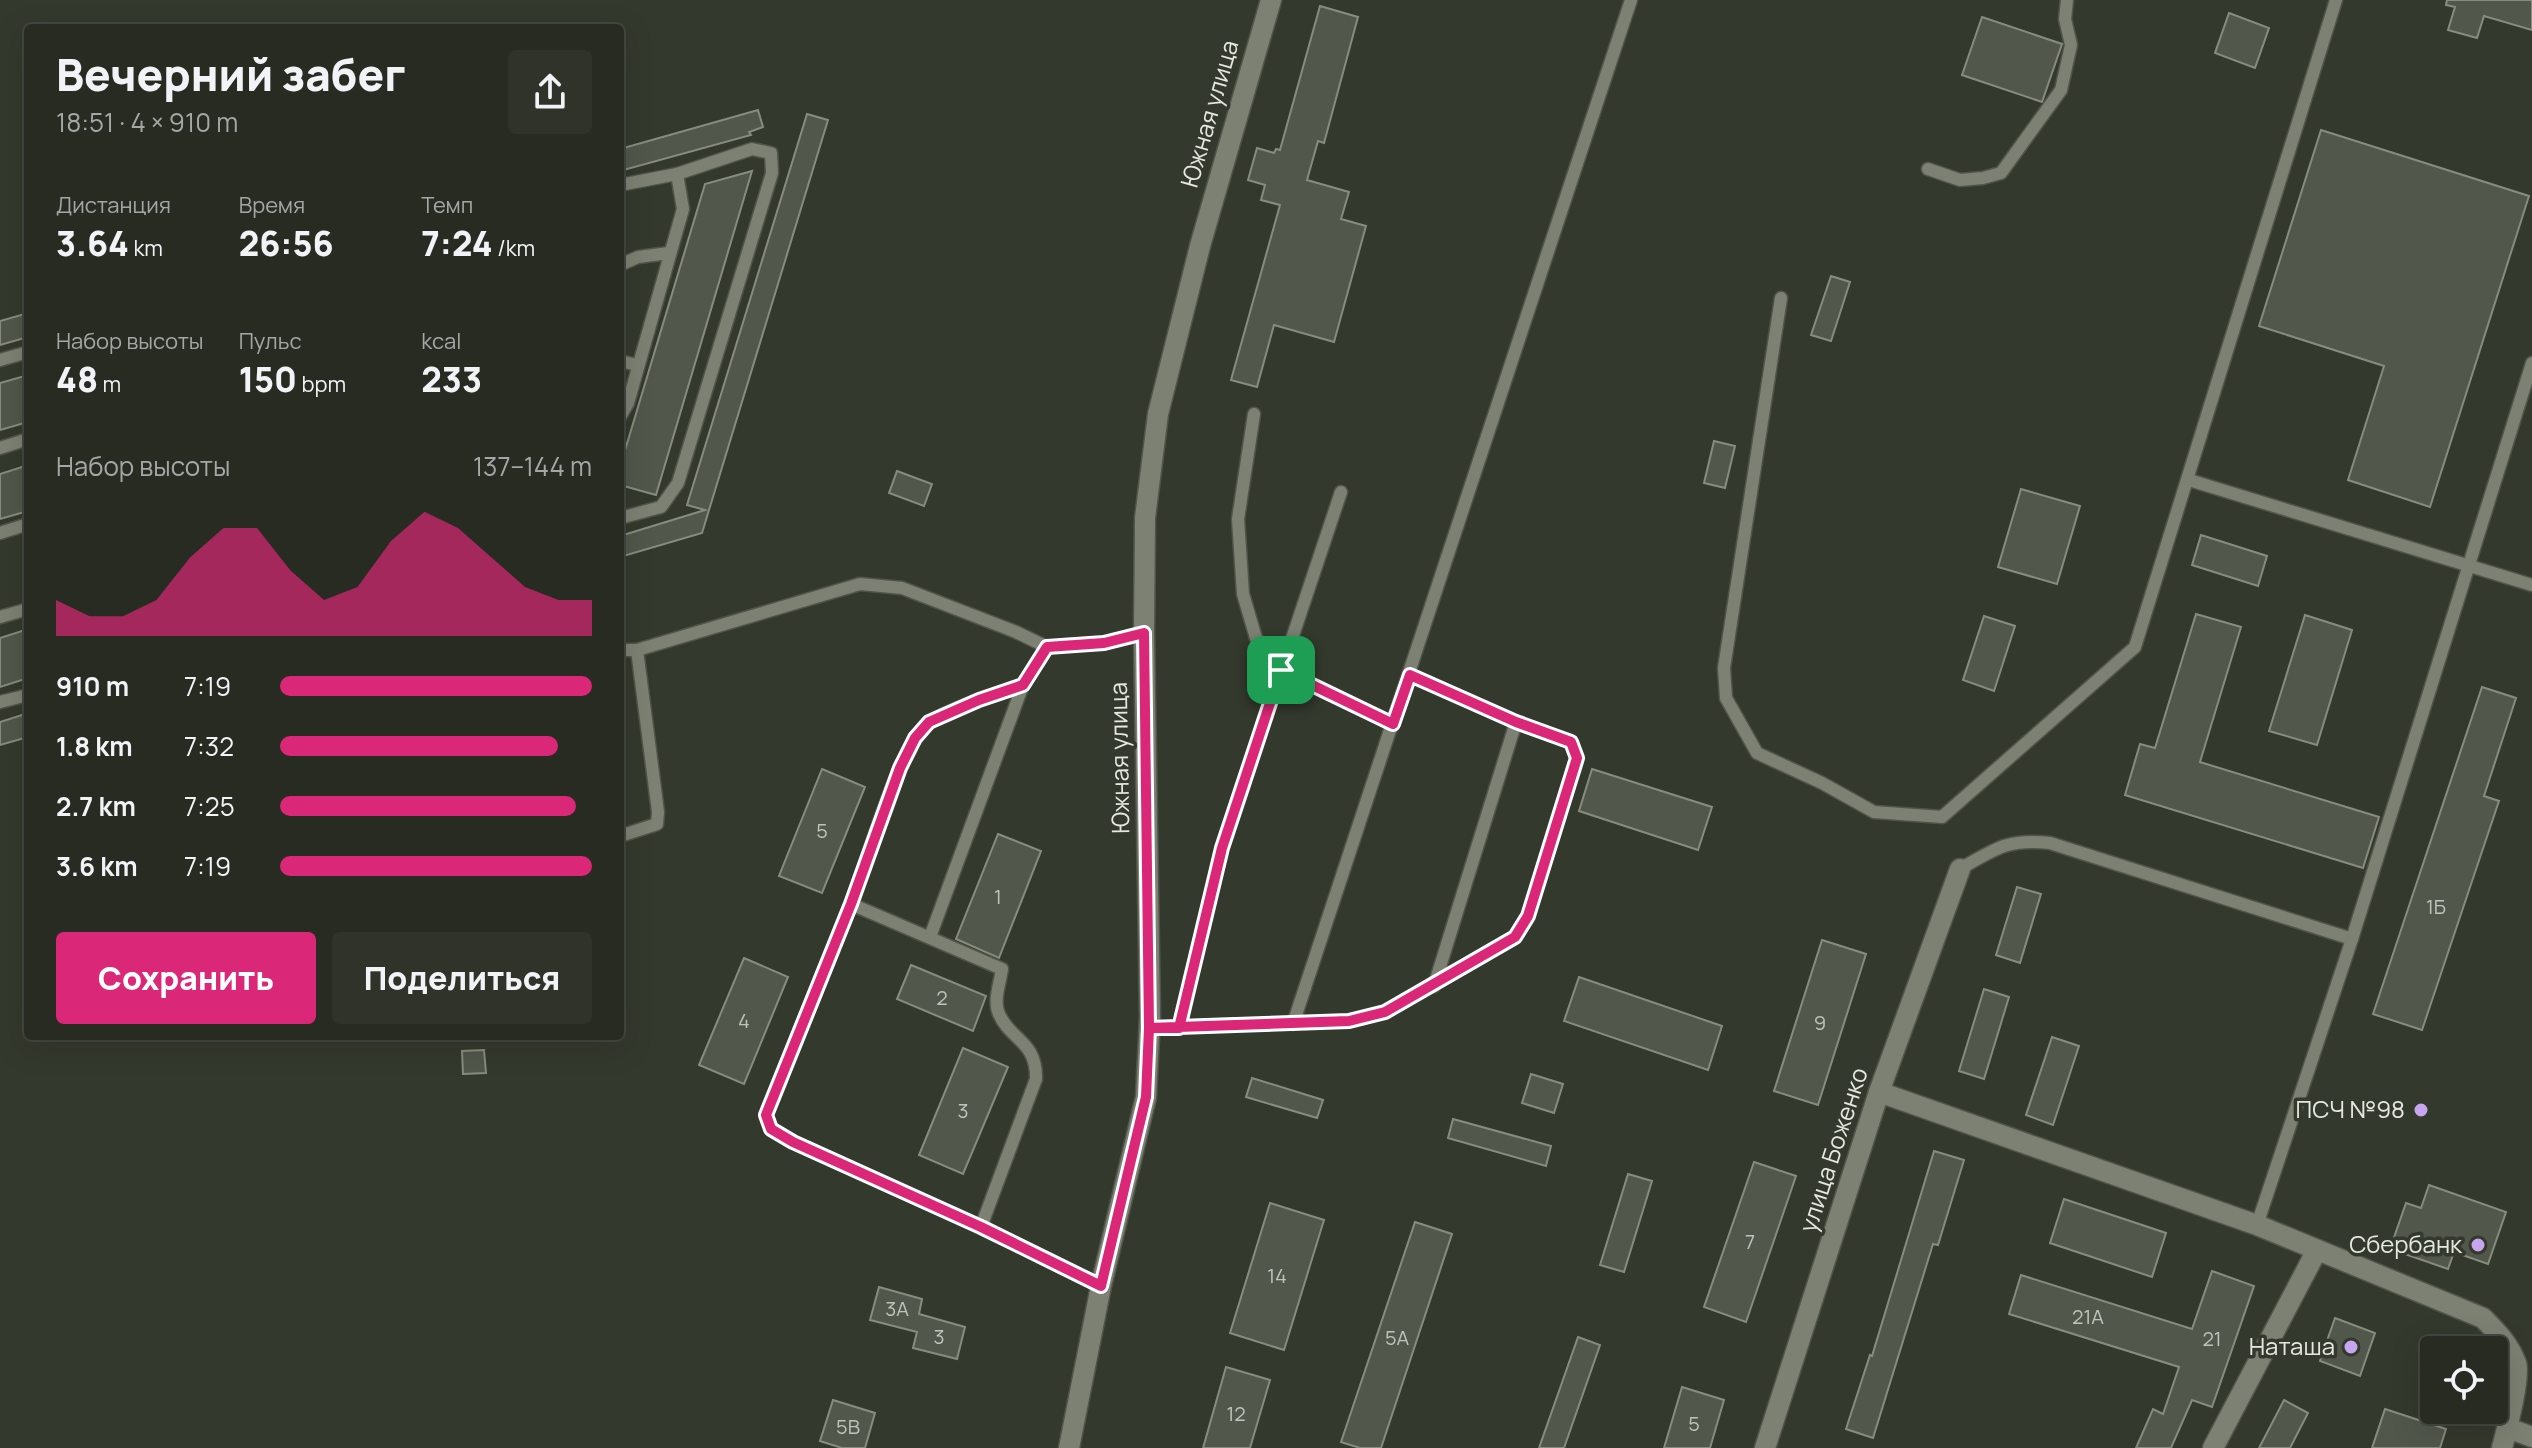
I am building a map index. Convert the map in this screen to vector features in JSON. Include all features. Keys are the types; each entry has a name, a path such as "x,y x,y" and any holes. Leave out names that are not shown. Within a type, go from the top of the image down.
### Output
{"street":[{"name":"Южная улица","path":"1069,1448 1101,1286 1146,1097 1149,1028 1145,518 1158,414 1200,246 1271,0"},
{"name":"улица Боженко","path":"1765,1448 1879,1092 1960,869"},
{"path":"1879,1092 2257,1225 2483,1318 2505,1340 2518,1366 2505,1438 2532,1437"},
{"path":"2213,1448 2317,1250"}],"lane":[{"path":"1293,1024 1631,0"},
{"path":"1928,169 1960,180 2001,173 2061,90 2071,45 2065,19 2067,0"},
{"path":"1781,298 1724,668 1726,698 1757,753 1822,783 1874,812 1942,817 2135,647 2336,0"},
{"path":"624,184 677,174 752,149 771,153 772,173 678,483 661,507 624,517"},
{"path":"624,410 683,209 677,174"},
{"path":"624,263 638,257 669,253"},
{"path":"0,360 24,353"},
{"path":"624,362 637,365"},
{"path":"2257,1225 2352,939 2532,363"},
{"path":"1254,414 1238,519 1243,594 1256,638 1281,670 1393,724"},
{"path":"0,448 24,440"},
{"path":"2189,480 2532,585"},
{"path":"1179,1028 1222,848 1341,492"},
{"path":"0,533 24,525"},
{"path":"624,650 637,650 860,584 902,588 1047,647 1104,643 1144,633"},
{"path":"0,617 24,610"},
{"path":"930,937 1023,685 1047,647"},
{"path":"624,835 657,824 658,812 637,650"},
{"path":"1149,1028 1349,1021 1385,1012 1515,937 1528,916 1577,758 1571,742 1516,722 1410,675"},
{"path":"1023,685 929,722 915,738 900,768 851,904 766,1115 771,1129 793,1142 981,1227 1101,1286"},
{"path":"0,702 24,696"},
{"path":"1434,986 1516,722"},
{"path":"1960,869 1998,846 2025,840 2050,843 2352,939"},
{"path":"851,904 1002,969 997,1001 999,1015 1026,1045 1037,1064 1036,1079 981,1227"}],"building":[{"path":"2447,0 2532,0 2532,30 2484,16 2477,38 2448,30 2455,7 2446,5"},
{"path":"1320,6 1358,17 1324,143 1318,141 1307,180 1349,192 1341,219 1366,226 1334,342 1274,325 1257,387 1231,380 1280,205 1261,200 1265,185 1248,180 1257,148 1274,153 1276,149 1280,150"},
{"path":"2229,13 2269,28 2255,68 2215,53"},
{"path":"1982,17 2062,44 2042,102 1962,75"},
{"path":"758,110 763,127 749,132 751,135 624,170 624,148"},
{"path":"807,114 828,120 702,533 624,556 624,535 705,510 687,505"},
{"path":"2321,130 2529,196 2430,507 2348,480 2384,366 2259,326"},
{"path":"752,171 656,495 624,486 624,454 705,184"},
{"path":"1831,276 1850,282 1831,341 1811,335"},
{"path":"24,314 24,338 0,345 0,321"},
{"path":"24,376 24,423 0,430 0,383"},
{"path":"1714,441 1735,446 1725,488 1704,483"},
{"path":"24,466 24,512 0,519 0,474"},
{"path":"897,471 932,484 924,506 889,493"},
{"path":"2021,489 2080,506 2057,584 1998,567"},
{"path":"2201,535 2267,556 2258,586 2192,565"},
{"path":"2196,614 2241,627 2200,762 2379,817 2363,868 2125,795 2140,744 2155,748"},
{"path":"2305,615 2352,630 2317,745 2269,731"},
{"path":"1984,616 2015,626 1994,691 1963,680"},
{"path":"24,630 24,679 0,687 0,638"},
{"path":"2482,687 2516,698 2484,796 2499,801 2422,1030 2373,1014"},
{"path":"24,714 24,738 0,745 0,722"},
{"path":"822,769 865,787 822,893 779,876"},
{"path":"1592,769 1712,807 1698,850 1579,811"},
{"path":"998,834 1041,851 999,958 956,939"},
{"path":"2017,887 2041,894 2020,963 1996,955"},
{"path":"1822,940 1866,954 1818,1105 1774,1091"},
{"path":"744,958 788,977 744,1084 699,1065"},
{"path":"911,965 986,996 973,1031 897,999"},
{"path":"1579,977 1722,1026 1708,1070 1564,1021"},
{"path":"1984,989 2009,997 1984,1079 1959,1071"},
{"path":"2052,1037 2079,1046 2053,1125 2026,1115"},
{"path":"963,1048 1008,1067 963,1174 919,1155"},
{"path":"484,1050 486,1073 463,1074 462,1051"},
{"path":"1531,1074 1563,1084 1554,1113 1522,1103"},
{"path":"1252,1078 1323,1100 1317,1118 1246,1097"},
{"path":"1453,1119 1551,1146 1546,1166 1448,1138"},
{"path":"1934,1151 1964,1160 1938,1245 1933,1244 1873,1438 1846,1429 1872,1356"},
{"path":"1754,1162 1796,1176 1746,1322 1704,1307"},
{"path":"1628,1174 1652,1181 1624,1272 1600,1265"},
{"path":"2429,1185 2506,1212 2488,1264 2454,1252 2448,1269 2390,1249 2406,1203 2421,1208"},
{"path":"2064,1199 2166,1233 2152,1277 2050,1243"},
{"path":"1270,1203 1324,1220 1284,1350 1230,1333"},
{"path":"1415,1222 1452,1234 1381,1448 1360,1448 1341,1442"},
{"path":"2212,1271 2254,1286 2212,1407 2192,1400 2171,1448 2136,1448 2153,1409 2163,1414 2179,1367 2009,1314 2021,1275 2192,1329"},
{"path":"879,1287 922,1299 919,1314 965,1327 957,1359 913,1348 917,1332 870,1320"},
{"path":"2335,1318 2375,1333 2360,1376 2320,1361"},
{"path":"1578,1337 1600,1345 1564,1448 1539,1448"},
{"path":"1226,1367 1270,1380 1250,1448 1203,1448"},
{"path":"1682,1387 1724,1400 1710,1448 1664,1448"},
{"path":"833,1400 875,1413 865,1448 842,1448 820,1441"},
{"path":"2284,1400 2308,1413 2290,1448 2259,1448"},
{"path":"2385,1409 2420,1420 2420,1424 2446,1429 2440,1448 2372,1448"}],"place":[{"name":"ПСЧ №98","path":"2421,1110"},
{"name":"Сбербанк","path":"2478,1245"},
{"name":"Наташа","path":"2351,1347"}],"route":[{"path":"1281,670 1222,848 1179,1028 1149,1028 1146,1097 1101,1286 771,1129 766,1115 851,904 900,768 915,738 929,722 1023,685 1047,647 1104,643 1144,633 1149,1028 1179,1028 1349,1021 1385,1012 1515,937 1528,916 1577,758 1571,742 1516,722 1410,675 1393,724 1281,670"}]}
